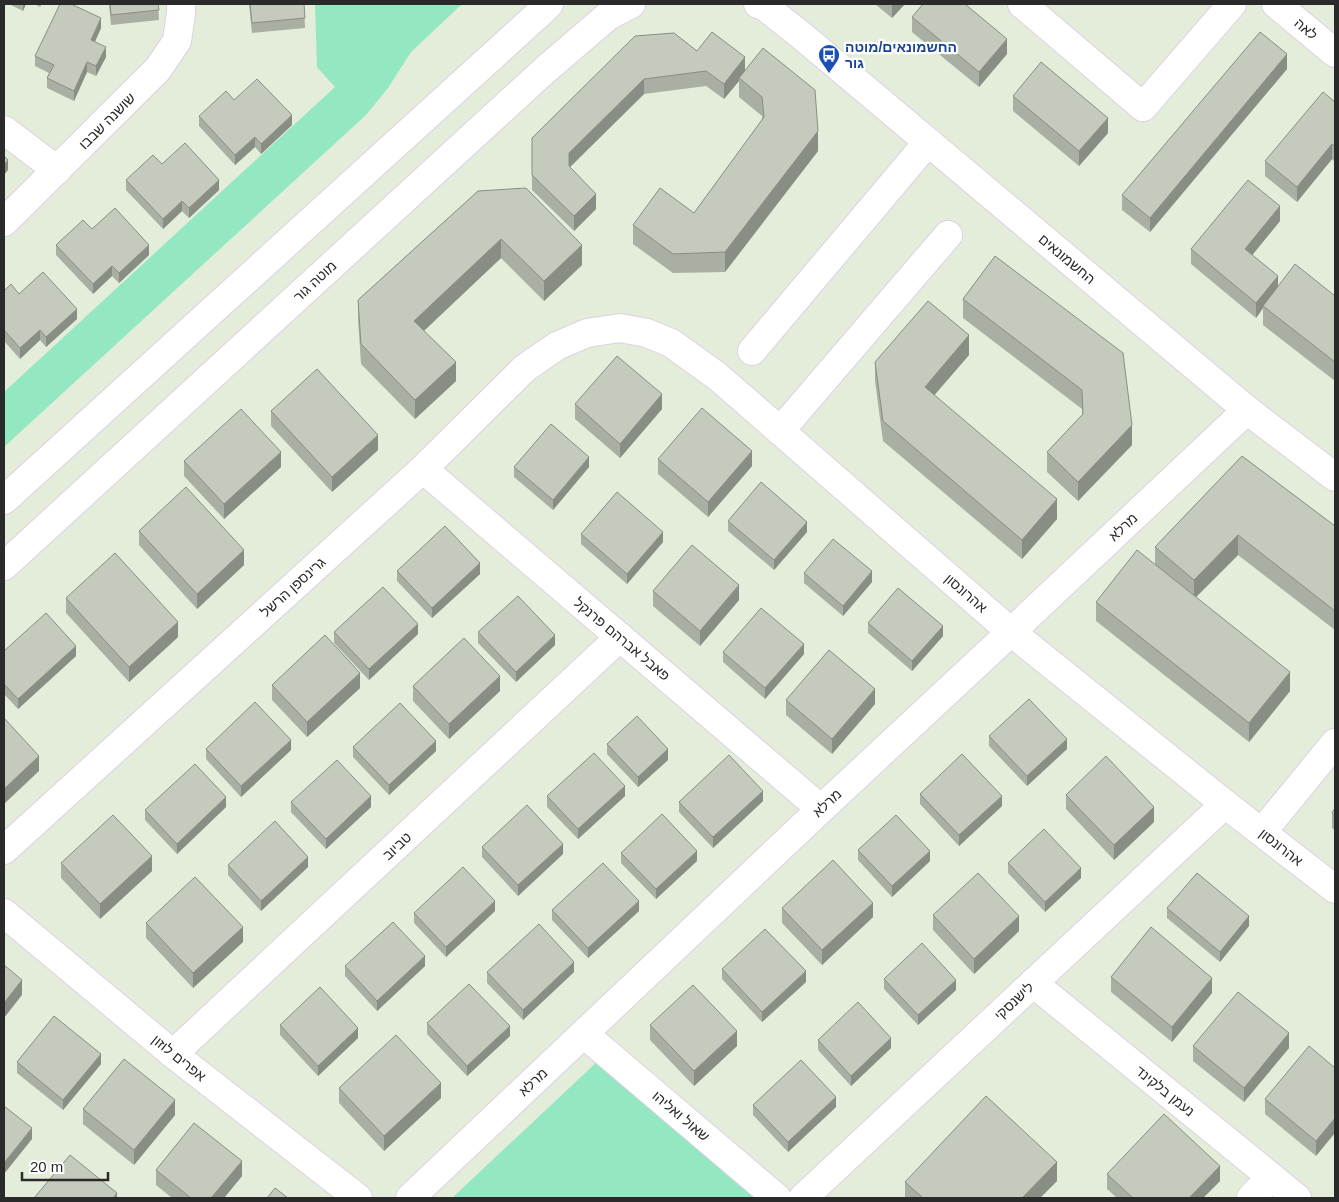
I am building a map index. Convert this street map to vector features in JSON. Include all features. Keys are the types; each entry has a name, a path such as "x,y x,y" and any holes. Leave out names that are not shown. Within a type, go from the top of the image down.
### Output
{"street":[{"name":"שושנה שבבו","path":"4,222 158,69 177,41 181,4"},
{"path":"4,500 549,4"},
{"name":"מוטה גור","path":"4,566 545,70 608,16 631,4"},
{"name":"החשמונאים","path":"758,4 764,6 802,36 1247,410 1335,477"},
{"name":"החשמונאים","path":"773,4 802,36"},
{"path":"1022,4 1143,107 1232,4"},
{"name":"לאה","path":"1276,4 1335,53"},
{"path":"4,130 57,170"},
{"path":"752,351 928,142"},
{"path":"780,431 948,235"},
{"name":"אהרונסון","path":"587,333 620,328 647,333 671,343 717,376 1011,632 1224,804 1335,889"},
{"name":"גרינספן הרשל","path":"4,850 423,469 526,368 556,346 587,333"},
{"name":"מרלא","path":"410,1198 821,808 1247,410"},
{"name":"פאבל אברהם פרנקל","path":"423,469 821,808"},
{"name":"טביוב","path":"173,1054 620,637"},
{"path":"1262,832 1335,742"},
{"name":"לישנסקי","path":"803,1198 1224,804"},
{"name":"אפרים לוזון","path":"4,912 173,1054 358,1198"},
{"name":"נעמן בלקינד","path":"1033,983 1297,1198"},
{"name":"שאול ואליהו","path":"584,1034 777,1198"},
{"path":"1251,1198 1271,1177"}],"green space":[{"path":"315,4 462,4 411,52 388,88 366,115 4,447 4,392 335,87 317,67"},
{"path":"599,1060 757,1198 452,1198"}],"building":[{"path":"60,4 71,4 101,18 91,40 106,47 96,66 87,62 74,91 47,78 54,65 35,56"},
{"path":"110,4 158,4 159,10 111,15"},
{"path":"250,4 304,4 305,18 252,23"},
{"path":"923,4 965,4 1007,39 979,72 912,17"},
{"path":"712,32 745,57 724,84 706,71 644,79 569,153 569,166 596,194 574,216 532,175 532,138 635,36 674,33 697,51"},
{"path":"1260,32 1287,54 1150,218 1122,195"},
{"path":"763,48 815,90 818,131 725,252 673,254 633,225 660,188 694,213 764,117 762,97 739,78"},
{"path":"1041,62 1108,118 1079,151 1013,96"},
{"path":"257,79 292,115 261,144 255,137 235,155 199,116 226,91 234,100"},
{"path":"1323,92 1335,102 1335,147 1332,144 1297,187 1265,161"},
{"path":"185,143 219,180 189,208 182,201 163,219 126,180 153,155 162,164"},
{"path":"4,156 8,160 4,165"},
{"path":"1248,180 1280,206 1245,249 1278,276 1256,303 1191,249"},
{"path":"526,188 582,245 544,281 501,239 414,321 456,362 415,400 361,344 358,300 478,191"},
{"path":"115,208 149,245 119,273 112,266 93,284 56,245 83,220 92,229"},
{"path":"995,256 1123,353 1132,425 1078,482 1047,452 1083,414 1082,390 963,299"},
{"path":"1295,264 1335,296 1335,362 1263,306"},
{"path":"43,272 77,309 46,337 40,330 20,348 4,330 4,291 11,284 19,294"},
{"path":"928,301 969,335 925,387 1057,499 1022,540 883,421 875,362"},
{"path":"617,356 662,394 620,444 575,404"},
{"path":"317,369 378,435 332,477 271,411"},
{"path":"702,408 752,451 708,502 658,459"},
{"path":"241,409 281,452 224,504 184,461"},
{"path":"551,424 589,457 553,500 514,467"},
{"path":"1242,456 1335,526 1335,611 1238,535 1194,580 1155,547"},
{"path":"761,482 807,522 774,560 728,521"},
{"path":"186,487 244,550 197,594 139,531"},
{"path":"617,492 663,532 627,574 581,534"},
{"path":"445,526 480,563 432,608 397,571"},
{"path":"833,539 872,571 843,606 804,573"},
{"path":"692,545 739,585 700,631 653,591"},
{"path":"1137,550 1290,672 1249,723 1096,602"},
{"path":"115,553 178,622 129,667 66,598"},
{"path":"383,587 418,624 369,669 334,632"},
{"path":"898,588 943,626 912,661 868,623"},
{"path":"518,596 555,635 516,672 478,632"},
{"path":"761,608 804,644 765,688 723,652"},
{"path":"46,613 76,646 18,699 4,684 4,651"},
{"path":"325,635 360,673 307,722 272,685"},
{"path":"464,638 500,676 449,724 413,686"},
{"path":"829,650 875,689 832,739 786,700"},
{"path":"1029,699 1067,739 1027,776 989,736"},
{"path":"255,702 291,740 241,786 206,749"},
{"path":"400,703 436,741 389,785 353,747"},
{"path":"637,716 668,749 638,777 607,744"},
{"path":"4,718 39,756 4,789"},
{"path":"594,753 625,786 578,829 547,796"},
{"path":"962,754 1002,796 959,835 920,794"},
{"path":"729,755 763,791 713,837 679,802"},
{"path":"1106,756 1154,807 1114,845 1066,795"},
{"path":"337,760 371,796 326,839 291,802"},
{"path":"195,764 226,797 177,844 145,810"},
{"path":"527,805 563,844 518,885 482,847"},
{"path":"662,814 697,851 656,889 621,853"},
{"path":"113,815 152,856 100,904 61,863"},
{"path":"896,815 930,851 892,886 858,850"},
{"path":"275,821 308,857 261,901 228,865"},
{"path":"1044,829 1081,868 1045,902 1008,863"},
{"path":"833,860 873,903 822,950 782,908"},
{"path":"603,863 639,901 588,948 552,910"},
{"path":"463,867 495,901 446,947 414,913"},
{"path":"978,873 1019,916 974,959 933,915"},
{"path":"1197,873 1249,916 1220,952 1167,908"},
{"path":"195,877 243,927 193,973 146,923"},
{"path":"393,922 425,956 377,1001 345,966"},
{"path":"539,924 574,962 523,1010 487,972"},
{"path":"1151,927 1212,978 1172,1027 1111,977"},
{"path":"765,929 806,971 762,1012 722,969"},
{"path":"922,943 956,980 918,1015 884,979"},
{"path":"4,965 22,980 4,1003"},
{"path":"469,984 510,1026 467,1066 427,1023"},
{"path":"693,985 737,1031 694,1071 650,1025"},
{"path":"320,987 358,1028 318,1066 280,1025"},
{"path":"1238,992 1289,1033 1244,1088 1193,1046"},
{"path":"858,1002 891,1038 851,1076 818,1040"},
{"path":"54,1016 101,1054 63,1100 17,1062"},
{"path":"396,1035 441,1083 384,1136 339,1088"},
{"path":"1309,1046 1335,1068 1335,1118 1316,1141 1265,1099"},
{"path":"124,1059 175,1100 134,1150 83,1109"},
{"path":"801,1060 836,1097 788,1142 753,1105"},
{"path":"986,1096 1057,1162 1022,1198 923,1198 905,1182"},
{"path":"4,1106 32,1128 4,1163"},
{"path":"1164,1114 1220,1166 1189,1198 1133,1198 1107,1174"},
{"path":"194,1123 242,1161 211,1198 191,1198 156,1170"},
{"path":"70,1155 117,1193 113,1198 34,1198"},
{"path":"275,1188 288,1198 267,1198"}],"place":[{"name":"החשמונאים/מוטה גור","path":"829,74"}]}
